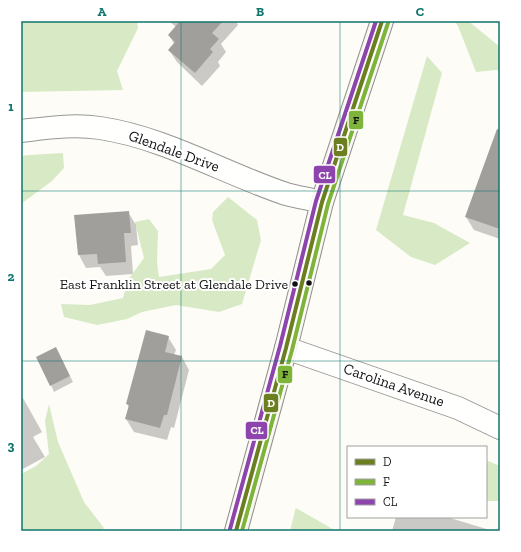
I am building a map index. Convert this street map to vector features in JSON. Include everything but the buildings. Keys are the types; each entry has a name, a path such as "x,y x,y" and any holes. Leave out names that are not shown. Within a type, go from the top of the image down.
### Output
{"main road":[{"path":"236,531 286,348 322,202 382,21"}],"street":[{"name":"Glendale Drive","path":"21,132 47,128 78,126 129,133 156,141 287,194 322,202"},
{"name":"Carolina Avenue","path":"286,348 458,408 500,428"}],"green space":[{"path":"21,21 137,21 138,28 117,71 123,90 21,92"},
{"path":"454,21 467,21 500,47 500,71 476,72 458,26"},
{"path":"427,56 442,73 403,215 434,223 470,243 435,265 411,257 376,230"},
{"path":"63,153 64,168 52,181 21,204 21,156"},
{"path":"228,197 257,220 261,240 242,304 219,312 176,305 142,312 127,319 97,325 64,317 61,304 90,305 123,298 128,280 144,258 135,222 149,219 158,231 157,262 159,277 211,269 225,255 212,220 213,212"},
{"path":"49,404 58,442 84,502 104,528 102,531 21,531 21,474 36,466 49,454 45,421"},
{"path":"487,460 500,466 500,501 487,501"},
{"path":"296,508 336,531 290,531"}],"transit line":[{"name":"CL","path":"230,529 280,346 316,201 376,21"},
{"name":"D","path":"236,531 286,348 322,202 382,21"},
{"name":"F","path":"242,531 292,350 328,204 388,23"}],"place":[{"name":"East Franklin Street at Glendale Drive","path":"295,284"}]}
